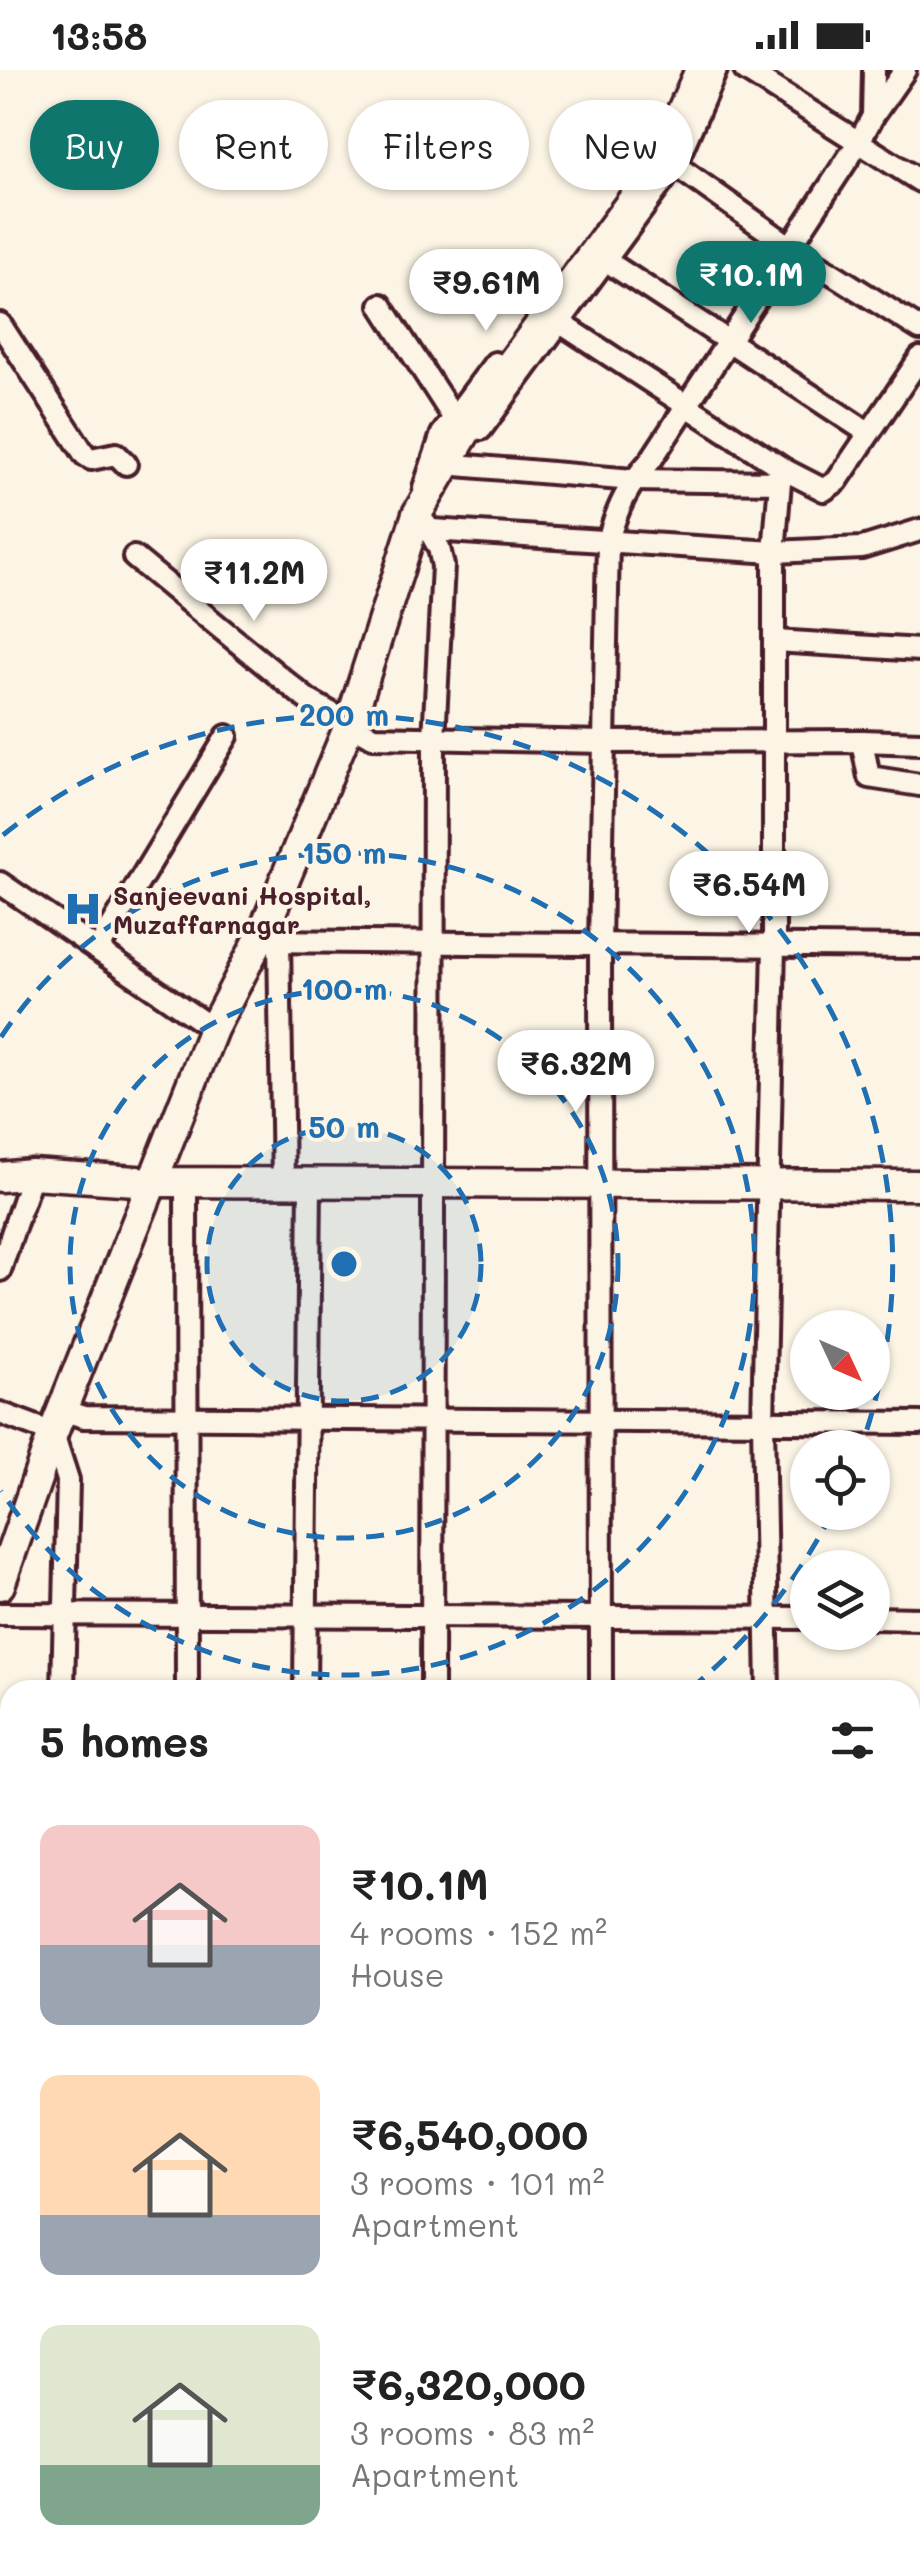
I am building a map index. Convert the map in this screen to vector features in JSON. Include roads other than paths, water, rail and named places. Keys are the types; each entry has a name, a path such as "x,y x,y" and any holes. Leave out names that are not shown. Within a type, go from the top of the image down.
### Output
{"street":[{"path":"457,426 640,190 666,149 700,70"},
{"path":"693,121 716,70"},
{"path":"745,70 920,181"},
{"path":"873,116 874,70"},
{"path":"601,1680 600,944 608,542 618,504 633,480 792,248 905,70"},
{"path":"693,178 792,248 920,329"},
{"path":"424,522 457,465 559,322 608,262 656,190"},
{"path":"0,1585 57,1421 212,1029 269,941 457,426 628,192"},
{"path":"608,262 867,432"},
{"path":"381,305 457,426"},
{"path":"559,322 782,476"},
{"path":"0,324 85,455 91,460 116,454 126,464"},
{"path":"457,465 633,480 782,476 827,489 920,358"},
{"path":"768,1680 764,1422 774,945 774,552 782,476"},
{"path":"424,522 608,542 774,552 862,548 920,530"},
{"path":"424,522 443,566 434,739 436,1616 433,1680"},
{"path":"134,557 308,700 373,736 605,742 773,738 920,743"},
{"path":"774,641 920,650"},
{"path":"99,948 227,736"},
{"path":"862,741 869,777 920,784"},
{"path":"0,883 212,1029"},
{"path":"269,941 920,946"},
{"path":"269,941 297,1182 306,1419 305,1680"},
{"path":"0,1177 32,1174 152,1182 920,1185"},
{"path":"0,1270 32,1174"},
{"path":"186,1182 187,1680"},
{"path":"0,1413 57,1421 84,1417 920,1423"},
{"path":"57,1421 68,1480 63,1680"},
{"path":"0,1614 790,1618"},
{"path":"890,1618 920,1619"}],"place":[{"name":"Sanjeevani Hospital, Muzaffarnagar","path":"83,909"}]}
